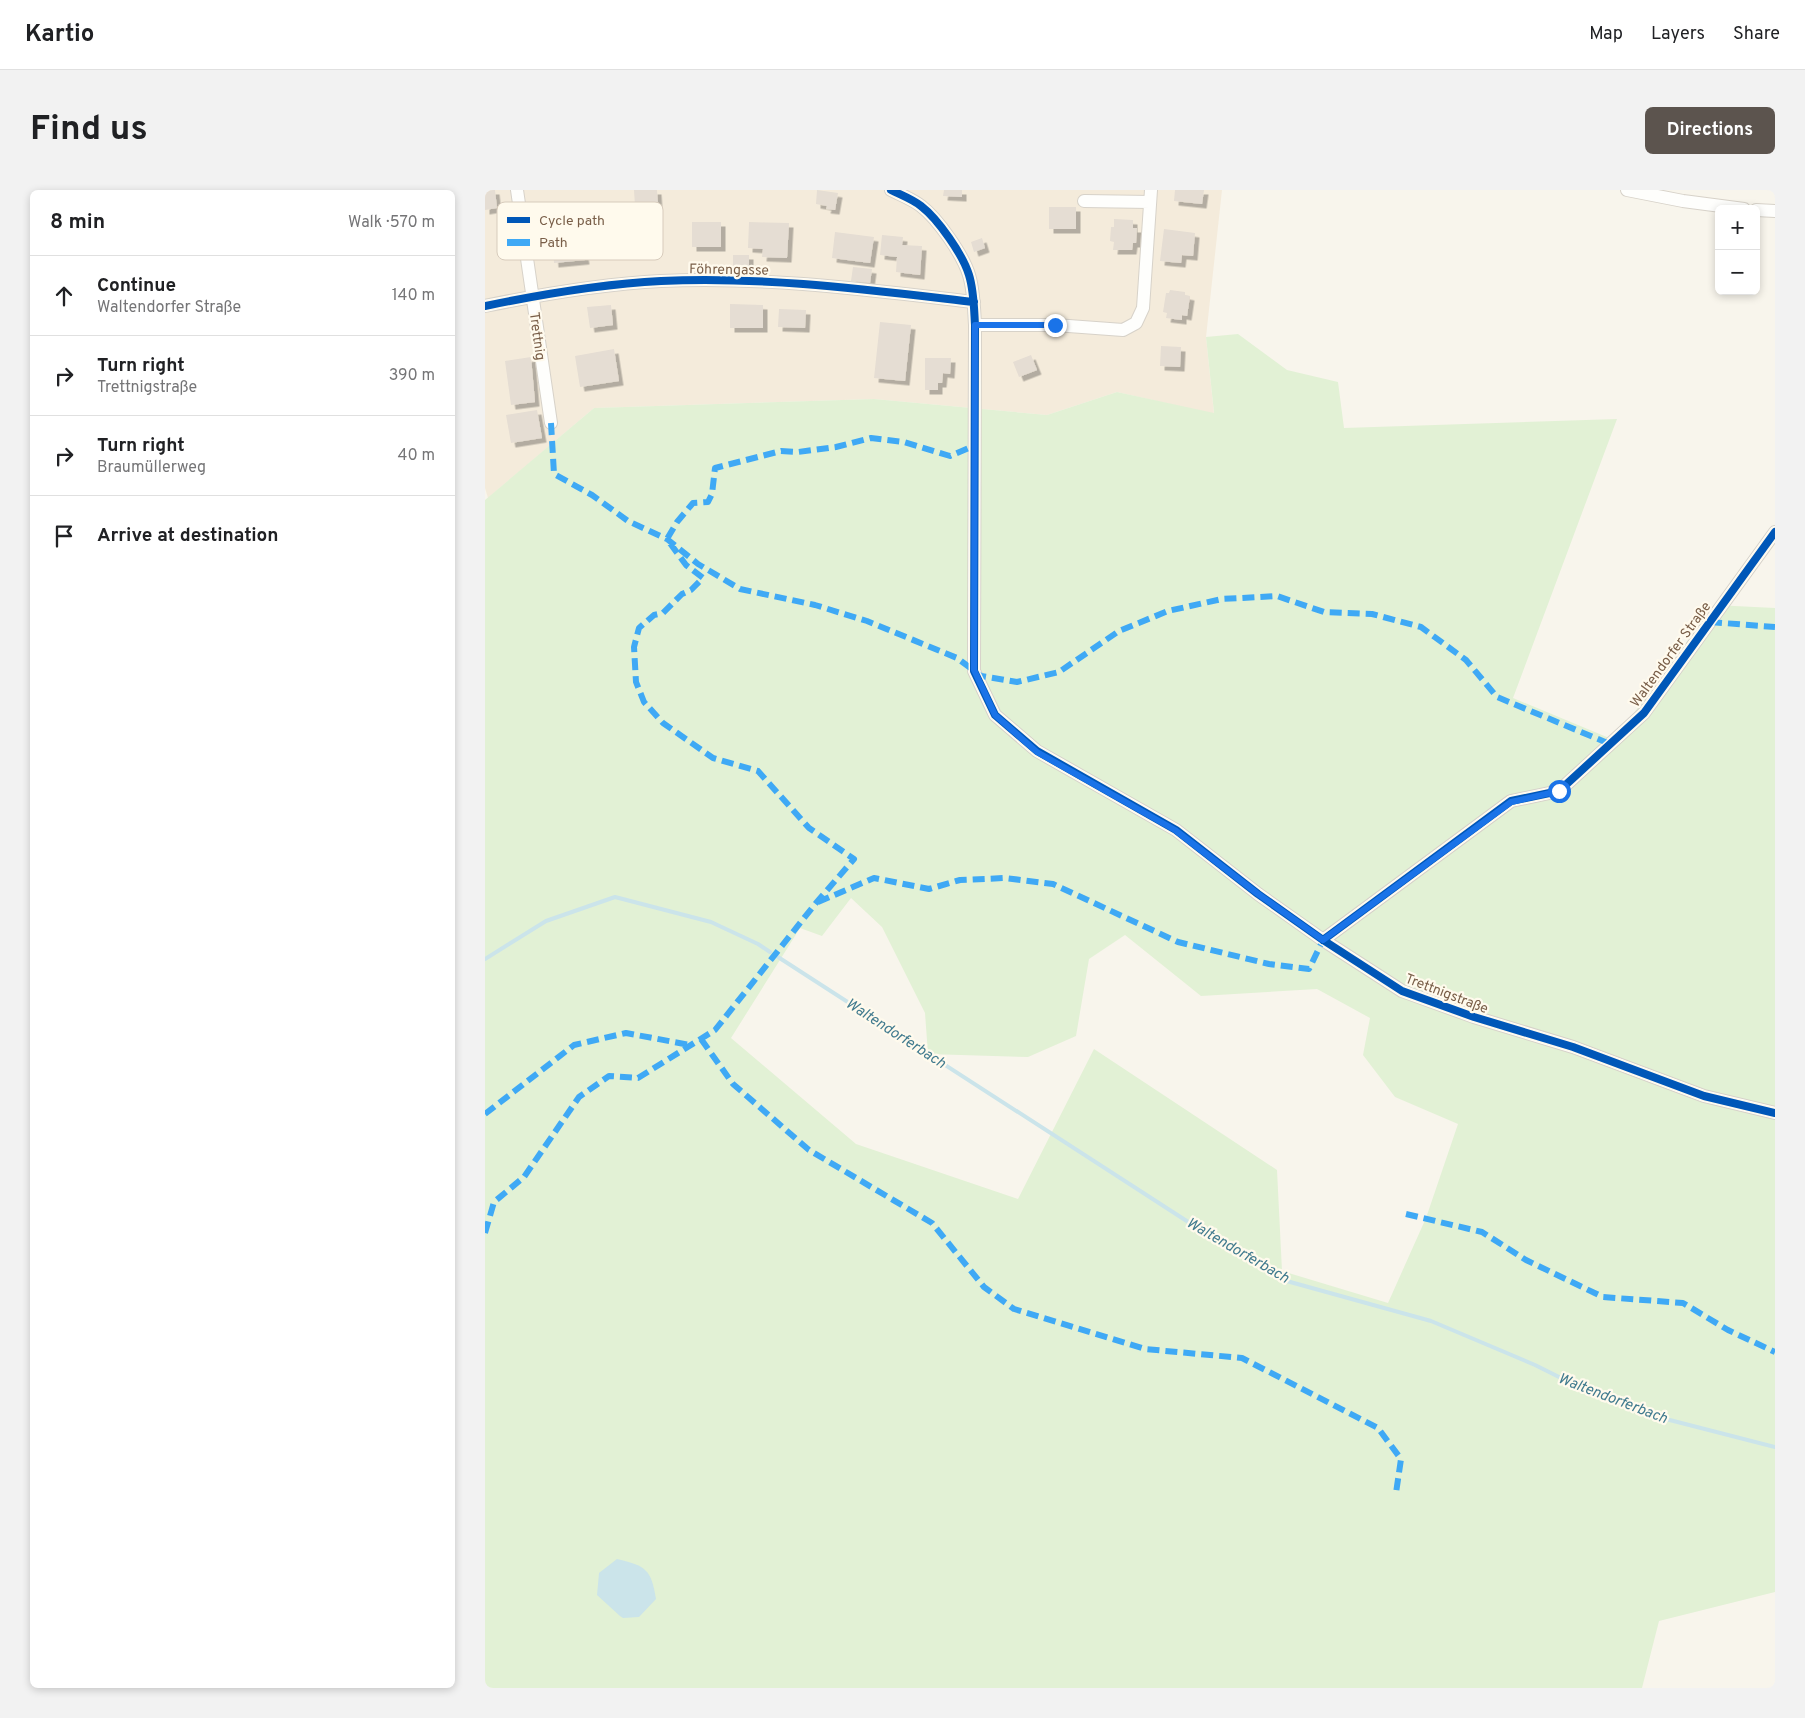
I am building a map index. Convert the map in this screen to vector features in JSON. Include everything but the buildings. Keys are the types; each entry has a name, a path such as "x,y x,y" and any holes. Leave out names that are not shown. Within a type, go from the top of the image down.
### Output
{"street":[{"name":"Trettnigstraße","path":"891,190 923,207 954,245 970,276 975,325 974,670 995,715 1037,752 1175,830 1258,894 1323,940 1402,991 1474,1017 1573,1048 1704,1096 1775,1113"},
{"path":"1627,190 1715,205"},
{"path":"975,325 1055,325 1123,330 1137,323 1143,308 1150,196 1084,201"},
{"path":"1760,210 1775,211"},
{"name":"Trettnig","path":"528,260 551,423"},
{"name":"Föhrengasse","path":"485,306 533,296 629,283 696,280 839,286 973,302"},
{"name":"Waltendorfer Straße","path":"1323,940 1511,802 1559,791 1644,713 1775,532"}],"shaded area":[{"path":"485,190 1222,190 1206,337 1214,414 1117,392 1047,415 874,399 594,408 488,498 485,488"}],"green space":[{"path":"1238,334 1287,370 1338,382 1344,428 1617,419 1513,698 1614,740 1714,605 1775,608 1775,1592 1659,1621 1642,1688 485,1688 485,500 594,408 874,399 1047,415 1117,392 1214,413 1206,337","holes":["851,898 882,927 925,1013 928,1054 1028,1057 1076,1036 1089,959 1125,935 1201,996 1317,989 1370,1018 1363,1055 1395,1097 1458,1124 1426,1218 1388,1303 1282,1271 1277,1170 1094,1049 1018,1199 856,1144 731,1038 800,928 822,936"]}],"water":[{"path":"617,1559 641,1567 652,1581 656,1599 639,1617 623,1618 597,1595 599,1573"}],"waterway":[{"name":"Waltendorferbach","path":"485,959 546,921 615,897 711,922 758,944 770,952"},
{"name":"Waltendorferbach","path":"778,957 1213,1238 1283,1280 1431,1321 1535,1365 1585,1390 1658,1417 1775,1447"}],"marked path":[{"path":"551,423 554,474 592,495 628,521 667,539 698,564 740,589 815,605 867,621 957,658 981,676 1017,682 1059,672 1119,631 1168,611 1222,599 1277,596 1324,612 1372,614 1421,627 1466,660 1497,697 1610,744"},
{"path":"485,1233 494,1202 524,1177 579,1097 609,1076 638,1078 715,1030 816,903 854,859 809,828 758,771 713,758 663,723 644,702 636,682 634,647 639,628 654,615 663,613 682,594 691,590 703,578 686,565 667,539 677,522 693,503 708,502 712,494 715,468 781,451 798,452 836,447 871,438 904,442 950,456 978,444"},
{"path":"1710,622 1775,627"},
{"path":"818,902 874,878 929,889 960,880 1005,878 1053,884 1178,942 1269,964 1309,969 1323,940"},
{"path":"485,1114 574,1045 626,1033 690,1045"},
{"path":"701,1039 733,1084 809,1150 932,1223 984,1287 1014,1309 1145,1349 1242,1358 1378,1428 1401,1459 1396,1493"},
{"path":"1406,1214 1482,1232 1526,1260 1603,1297 1683,1303 1728,1330 1775,1352"}],"cycle path":[{"path":"891,190 918,204 935,219 966,267 972,287 975,325 974,671 995,715 1037,751 1176,830 1258,894 1323,940 1402,991 1474,1017 1573,1047 1704,1096 1775,1113"},
{"path":"485,306 594,287 639,282 700,280 739,280 817,285 974,302"},
{"path":"1323,940 1511,801 1559,791 1644,713 1775,532"}],"route":[{"path":"1055,325 975,325 974,670 995,715 1037,752 1175,830 1258,894 1323,940 1511,802 1559,791"}]}
